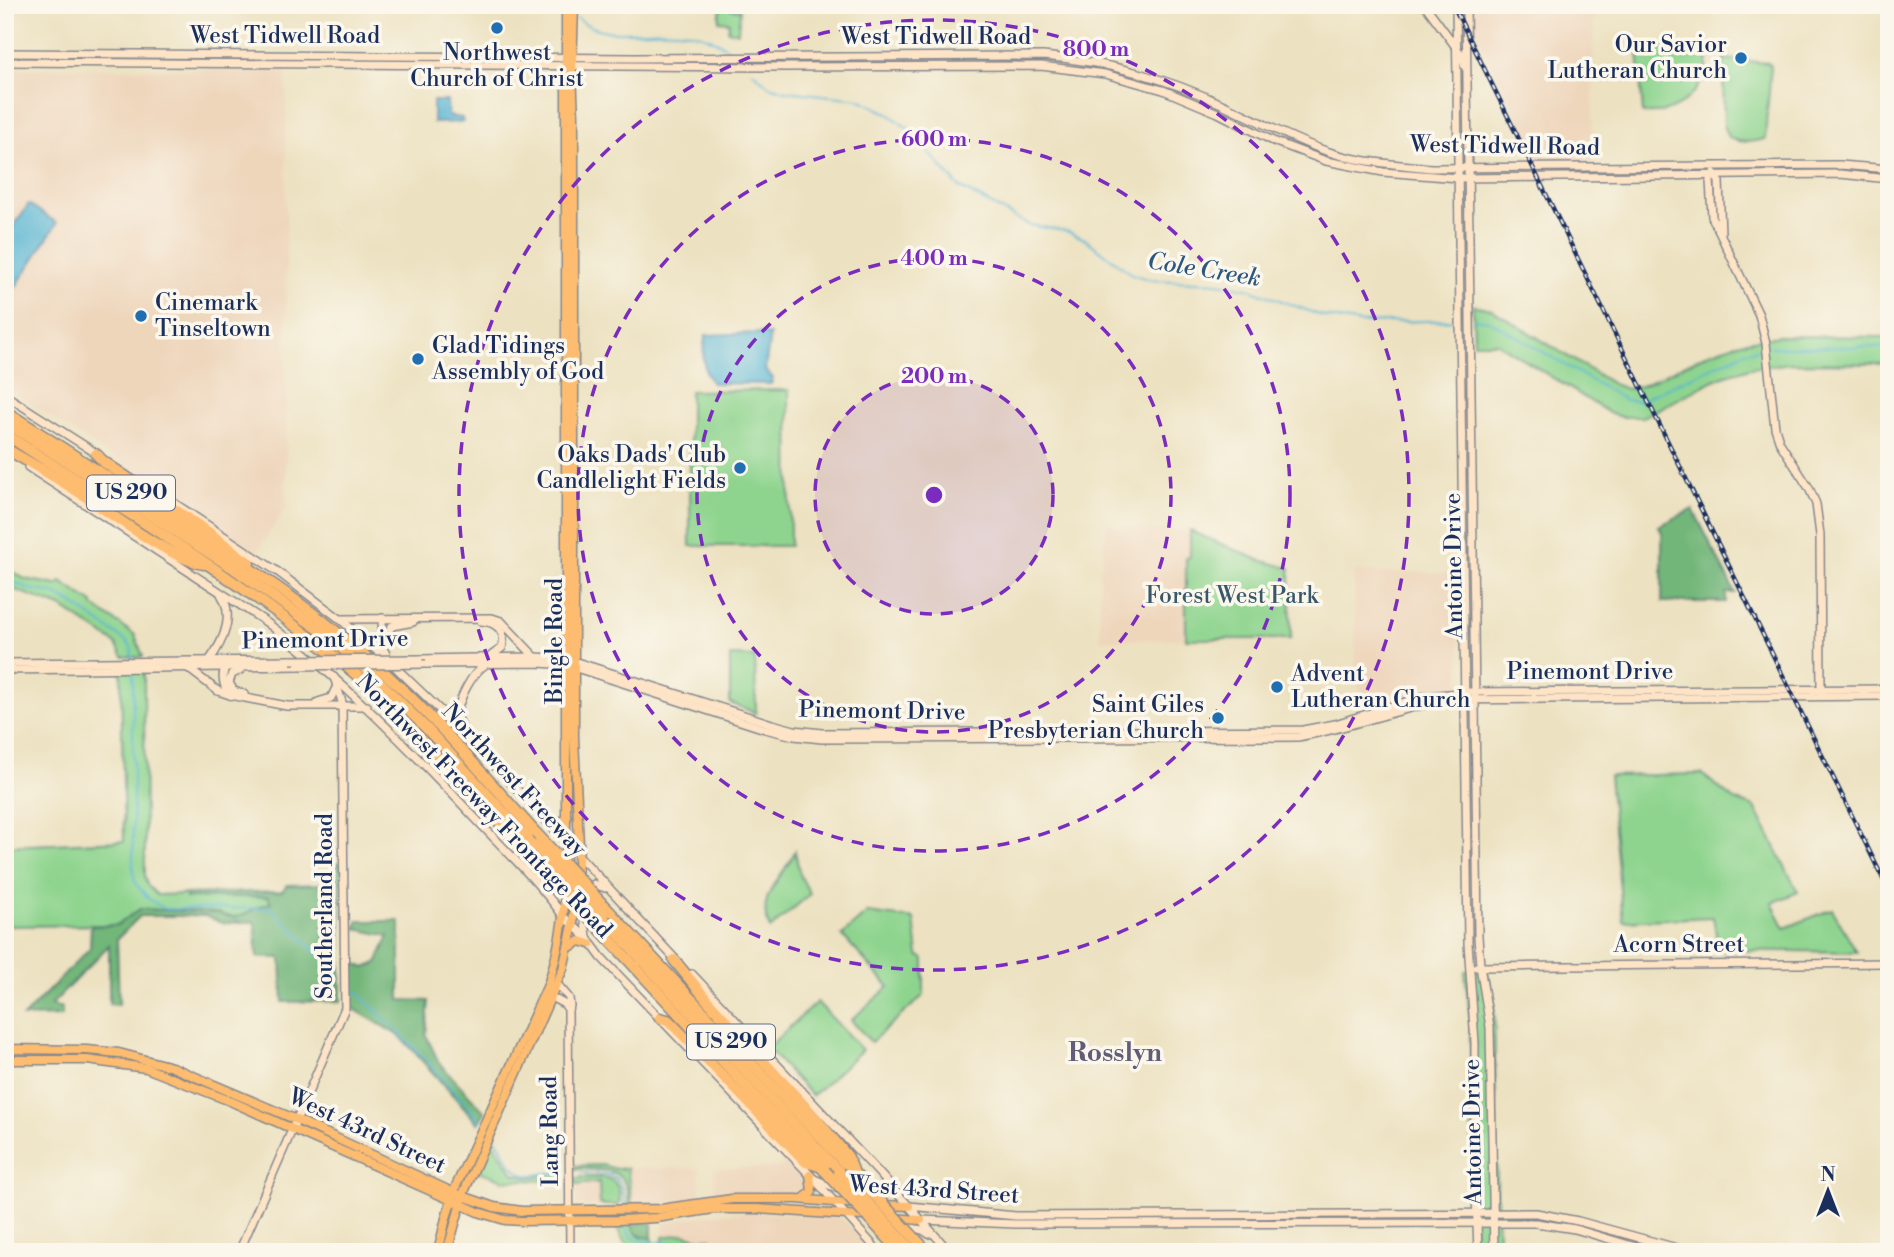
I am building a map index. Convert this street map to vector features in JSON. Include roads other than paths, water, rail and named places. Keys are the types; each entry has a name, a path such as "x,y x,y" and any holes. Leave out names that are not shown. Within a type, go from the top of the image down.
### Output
{"highway":[{"name":"Northwest Freeway","path":"5,411 258,574 316,615 385,673 435,723 926,1251"},
{"path":"5,422 241,573 324,633 375,677 420,721 839,1172 905,1250"},
{"name":"Northwest Freeway","path":"5,434 281,614 374,690 822,1168 905,1250"},
{"path":"5,449 191,562 208,565"},
{"path":"96,454 244,558 258,574"},
{"path":"674,960 819,1122 848,1157 854,1173"},
{"path":"660,1018 668,1020 806,1162 822,1168"}],"main road":[{"name":"Bingle Road","path":"438,1252 457,1199 555,962 564,917 571,663 566,5"},
{"name":"Bingle Road","path":"568,61 574,5"},
{"path":"1425,5 1461,54 1468,78"},
{"name":"Antoine Drive","path":"1456,5 1462,446 1468,513"},
{"name":"Antoine Drive","path":"1466,5 1472,446 1468,513 1470,695 1478,948 1475,967 1478,1252"},
{"path":"1445,34 1452,38 1456,31"},
{"path":"1445,34 1452,53 1456,87"},
{"name":"West Tidwell Road","path":"5,53 448,56 758,67 1041,66 1105,74 1163,90 1218,113 1273,141 1326,161 1383,172 1458,178 1840,174 1889,179"},
{"path":"130,54 131,64"},
{"path":"448,56 448,66"},
{"path":"919,65 920,56"},
{"path":"1019,56 1020,66"},
{"name":"West Tidwell Road","path":"5,62 497,66 681,57 1019,56 1076,59 1126,68 1222,104 1277,132 1330,152 1371,161 1432,168 1840,164 1889,169"},
{"path":"497,57 497,66"},
{"path":"681,57 682,66"},
{"path":"848,67 849,57"},
{"path":"1457,101 1467,102"},
{"path":"1218,113 1222,104"},
{"path":"1785,164 1785,174"},
{"path":"1714,165 1714,175 1719,180 1722,238 1759,315 1766,343 1775,428 1780,443 1810,488 1816,504 1821,534 1821,693"},
{"path":"1645,166 1645,176"},
{"path":"1521,167 1521,177"},
{"path":"1587,167 1587,176"},
{"path":"1461,391 1471,391"},
{"name":"Northwest Freeway Frontage Road","path":"5,395 249,551 340,619 390,662 468,737 674,960 722,1006 881,1175 950,1252"},
{"path":"1462,446 1472,446"},
{"name":"Northwest Freeway Frontage Road","path":"5,449 266,622 366,706 520,866 564,917 877,1249"},
{"path":"209,661 218,648 228,621 228,609 219,591"},
{"path":"382,618 383,648 390,662"},
{"path":"340,619 492,618 501,621 536,657"},
{"path":"501,621 508,633 506,660"},
{"path":"383,639 388,629 400,623 489,622 501,630 503,643 497,653 478,669 467,686 456,713 457,720 468,737"},
{"name":"Pinemont Drive","path":"162,665 224,668 426,664 536,657 571,663 794,736 835,739 1304,733 1437,694 1821,693 1889,696"},
{"path":"230,695 223,682 227,664 261,660"},
{"name":"Pinemont Drive","path":"5,663 162,665 261,660 486,661"},
{"name":"Pinemont Drive","path":"506,660 571,663"},
{"name":"Pinemont Drive","path":"5,670 81,665"},
{"path":"251,667 232,674 229,685 234,691 293,702 324,702 334,694 337,686"},
{"path":"188,668 218,691 230,695 287,706 366,706"},
{"name":"Southerland Road","path":"239,1252 345,1008 342,706 334,677"},
{"name":"Pinemont Drive","path":"1821,693 1889,689"},
{"name":"Bingle Road","path":"496,1107 557,984 573,925 579,858 570,737"},
{"name":"Antoine Drive","path":"1471,766 1468,937 1475,967 1483,984 1490,1027 1494,1252"},
{"path":"520,866 539,881 552,878 555,841 550,826 567,817"},
{"path":"568,948 580,941 589,941 584,913 587,890 594,884 611,892"},
{"path":"1478,948 1485,958 1502,966"},
{"path":"555,962 551,997 568,1009"},
{"name":"Acorn Street","path":"1475,967 1889,962"},
{"path":"1877,963 1889,969"},
{"name":"Lang Road","path":"557,984 569,999 570,1252"},
{"name":"West 43rd Street","path":"5,1049 88,1050 151,1060 196,1076 293,1129 342,1146"},
{"path":"87,1060 88,1050"},
{"name":"West 43rd Street","path":"5,1060 87,1060 146,1068 297,1120 342,1146 491,1217 522,1221 570,1215"},
{"path":"797,1210 799,1200 812,1192 812,1177 844,1191 874,1193 881,1189 881,1175"},
{"name":"Bingle Road","path":"447,1252 457,1199"},
{"name":"West 43rd Street","path":"457,1199 522,1211 656,1218 714,1205 779,1199 909,1206 1016,1216 1536,1213 1653,1252"},
{"path":"757,1209 762,1204 779,1199"},
{"name":"West 43rd Street","path":"714,1205 976,1223 1536,1223 1576,1225 1684,1250 1889,1251"},
{"path":"522,1211 522,1221"},
{"path":"961,1212 964,1220 976,1223"},
{"path":"1326,1214 1326,1223"},
{"path":"941,1242 940,1231 947,1222"},
{"path":"877,1249 875,1233 883,1226 923,1230 941,1242"}],"water":[{"path":"433,101 447,101 448,116 462,118 463,122 433,123"},
{"path":"29,204 57,223 15,288 5,281 5,238"},
{"path":"706,335 770,335 765,370 773,378 771,384 712,383 706,373 704,360"}],"waterway":[{"name":"Cole Creek","path":"577,18 593,28 612,32 694,33 715,40 735,55"},
{"name":"Cole Creek","path":"752,71 769,86 786,91 859,99 887,113 909,129 959,187 1029,225 1066,231 1085,239 1132,274 1151,280 1218,283 1247,288 1325,317 1361,323 1458,320"},
{"name":"Cole Creek","path":"1474,319 1490,321 1625,400 1639,401 1747,351 1765,348"},
{"name":"Cole Creek","path":"1770,347 1889,347"},
{"path":"5,578 29,589 53,593 73,604 126,641 131,647 132,658"},
{"path":"133,670 133,872 136,884 149,899 164,909 271,908 340,976"},
{"path":"347,982 427,1061 481,1122"},
{"path":"492,1134 512,1165 522,1174 562,1172"},
{"path":"581,1173 606,1174 618,1180 624,1205"},
{"path":"625,1224 629,1234 636,1239 679,1243 698,1252"}],"railway":[{"path":"1453,5 1889,891"}],"place":[{"name":"Northwest Church of Christ","path":"497,28"},
{"name":"Our Savior Lutheran Church","path":"1741,58"},
{"name":"Cinemark Tinseltown","path":"141,316"},
{"name":"Glad Tidings Assembly of God","path":"418,359"},
{"name":"Oaks Dads' Club Candlelight Fields","path":"740,468"},
{"name":"Advent Lutheran Church","path":"1277,687"},
{"name":"Saint Giles Presbyterian Church","path":"1218,718"}],"district":[{"name":"Rosslyn","path":"1115,1053"}],"park label":[{"name":"Forest West Park","path":"1232,596"}]}
